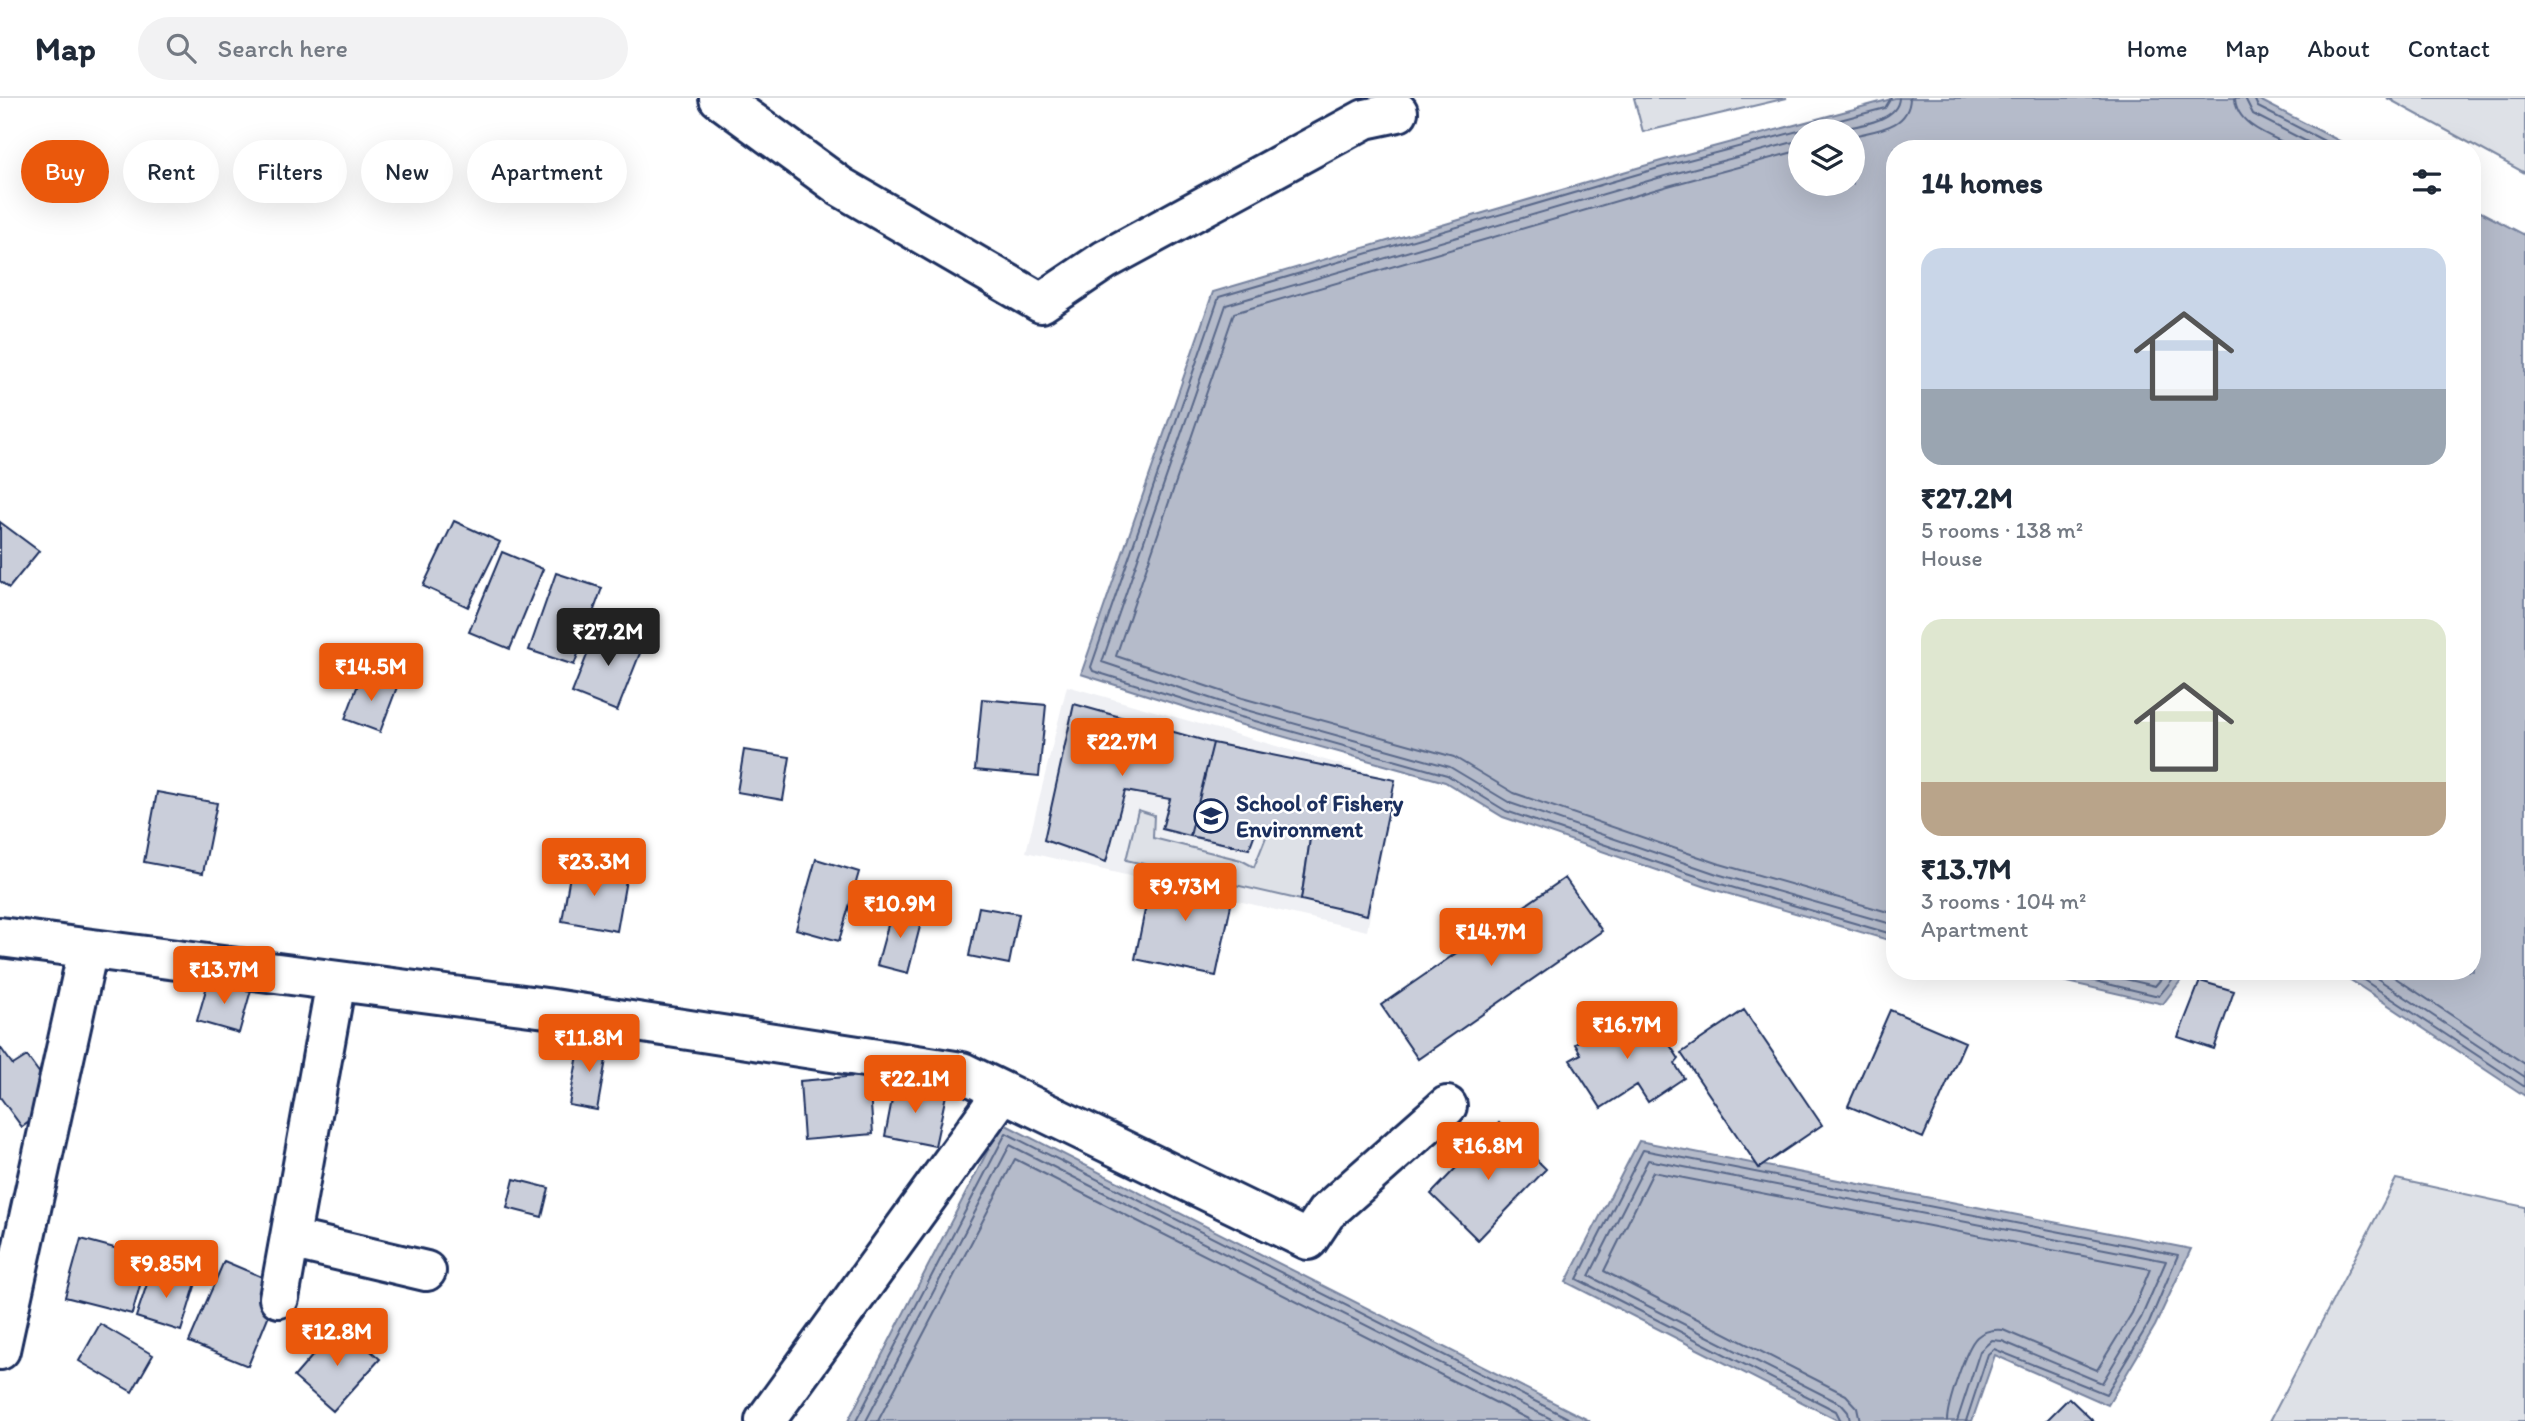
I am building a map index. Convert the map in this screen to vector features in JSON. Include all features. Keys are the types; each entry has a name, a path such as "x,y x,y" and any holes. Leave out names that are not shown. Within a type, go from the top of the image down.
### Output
{"street":[{"path":"719,98 841,187 1041,303 1105,260 1365,119 1398,112"},
{"path":"0,937 546,1008 962,1072 1308,1240 1326,1213 1447,1106"},
{"path":"0,1350 88,948"},
{"path":"279,1298 336,981"},
{"path":"765,1421 1003,1092"},
{"path":"290,1239 426,1271"}],"shaded area":[{"path":"1634,98 1787,98 1643,132"},
{"path":"2387,98 2525,98 2525,173 2481,149 2481,140 2464,140"},
{"name":"School of Fishery Environment","path":"1067,686 1395,780 1367,931 1026,852"},
{"path":"1138,810 1154,815 1153,838 1241,860 1254,867 1270,827 1311,832 1301,900 1126,860"},
{"path":"2396,1179 2525,1207 2525,1421 2270,1421"}],"water":[{"path":"1895,98 2256,98 2338,140 1886,140 1886,939 1712,889 1503,817 1445,782 1235,723 1081,674 1213,292 1661,161 1788,127 1788,196 1865,196 1865,119 1817,119"},
{"path":"2481,212 2525,235 2525,1096 2351,980 2481,980"},
{"path":"2059,980 2181,980 2163,1004"},
{"path":"1002,1123 1590,1421 848,1421"},
{"path":"1639,1141 2191,1249 2155,1326 2108,1405 1995,1355 1972,1421 1839,1421 1566,1282"}],"building":[{"path":"454,521 500,542 468,607 423,586"},
{"path":"0,522 39,551 9,588 0,581"},
{"path":"502,552 543,569 510,649 469,632"},
{"path":"556,573 602,588 574,665 529,650"},
{"path":"599,625 644,643 617,711 572,693"},
{"path":"362,674 397,687 380,732 345,719"},
{"path":"982,699 1046,705 1039,776 975,770"},
{"name":"School of Fishery Environment","path":"1074,704 1213,743 1190,836 1162,829 1170,799 1125,791 1106,862 1044,840"},
{"name":"School of Fishery Environment","path":"1213,743 1395,780 1367,915 1301,900 1311,832 1258,825 1249,849 1190,836"},
{"path":"744,750 790,757 783,800 737,792"},
{"path":"157,792 217,803 203,873 144,862"},
{"path":"816,859 859,872 839,941 796,929"},
{"path":"572,864 627,874 617,931 562,921"},
{"path":"1153,871 1235,886 1216,976 1135,959"},
{"path":"1565,878 1602,931 1418,1059 1381,1005"},
{"path":"893,907 923,915 908,973 877,965"},
{"path":"979,907 1019,914 1009,964 969,956"},
{"path":"209,979 251,990 239,1033 197,1021"},
{"path":"2200,981 2234,991 2214,1049 2178,1037"},
{"path":"1647,1010 1679,1059 1675,1064 1684,1078 1648,1102 1637,1085 1601,1108 1570,1060 1581,1054 1575,1044 1606,1024 1611,1033"},
{"path":"1744,1010 1822,1125 1759,1168 1681,1053"},
{"path":"1890,1010 1965,1042 1923,1138 1848,1106"},
{"path":"581,1038 609,1043 597,1110 569,1105"},
{"path":"0,1047 13,1065 27,1056 59,1100 22,1127 0,1097"},
{"path":"869,1075 873,1134 804,1140 800,1081"},
{"path":"895,1084 946,1095 935,1146 885,1136"},
{"path":"1499,1123 1546,1169 1478,1240 1431,1194"},
{"path":"514,1179 549,1188 542,1217 507,1208"},
{"path":"81,1239 148,1257 132,1314 65,1297"},
{"path":"224,1261 281,1285 248,1366 189,1342"},
{"path":"152,1269 196,1283 181,1331 136,1317"},
{"path":"100,1324 153,1355 132,1392 79,1361"},
{"path":"340,1324 380,1359 333,1411 294,1377"},
{"path":"2069,1398 2093,1421 2046,1421"}],"place":[{"name":"School of Fishery Environment","path":"1211,816"}]}
